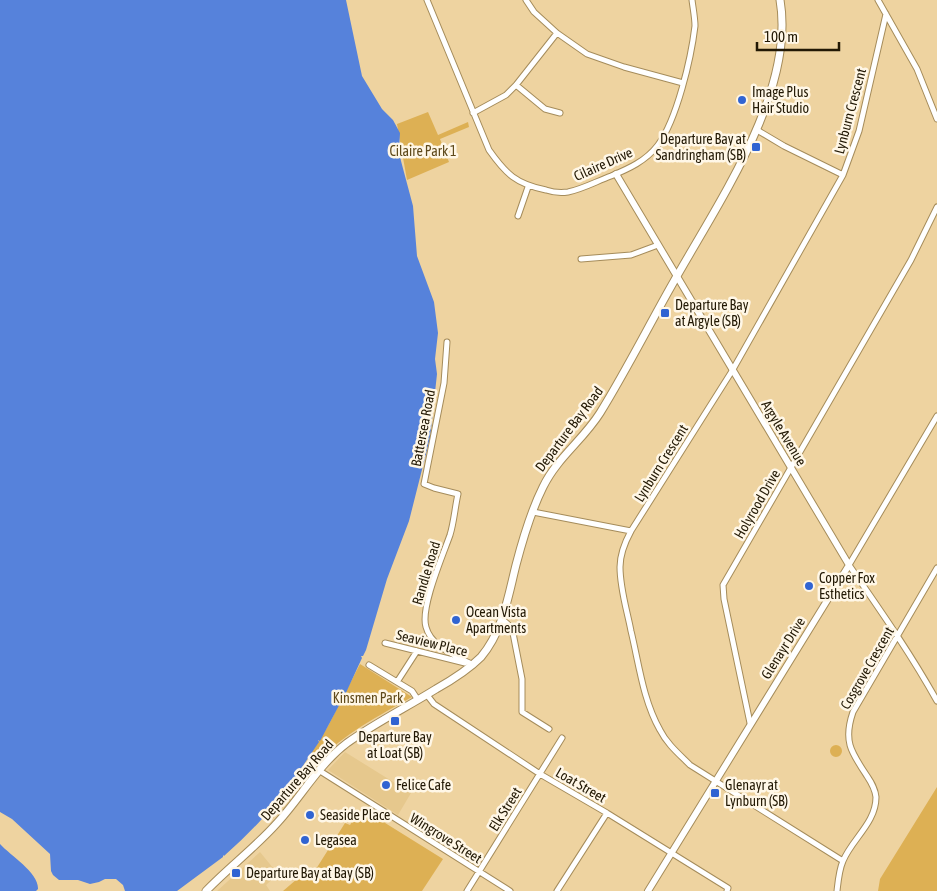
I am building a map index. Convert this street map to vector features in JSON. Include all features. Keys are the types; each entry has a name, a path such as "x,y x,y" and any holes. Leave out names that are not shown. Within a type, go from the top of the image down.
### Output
{"main road":[{"name":"Departure Bay Road","path":"206,891 270,831 344,745 427,695 472,665 494,638 502,619 518,556 542,488 555,466 598,417 736,172 757,130 777,74 782,41 780,0"}],"street":[{"name":"Cilaire Drive","path":"426,0 489,150 501,166 528,187 567,192 630,168 648,156 657,146 669,127 684,83 695,25 692,0"},
{"path":"526,0 534,12 557,34 587,54 624,67 684,83"},
{"path":"878,0 917,69 937,119"},
{"name":"Lynburn Crescent","path":"843,861 690,765 660,732 645,693 621,586 620,566 625,544 631,531 732,371 843,175 859,131 886,14"},
{"path":"473,113 506,95 557,34"},
{"path":"516,85 545,109 560,113"},
{"path":"757,130 784,146 843,175"},
{"name":"Argyle Avenue","path":"616,174 790,469 849,565 898,635 937,701"},
{"path":"518,216 528,187"},
{"name":"Holyrood Drive","path":"750,723 724,599 723,585 911,260 937,207"},
{"path":"581,259 631,255 658,245"},
{"name":"Battersea Road","path":"447,342 444,383 424,484 458,494"},
{"name":"Glenayr Drive","path":"648,891 849,565 937,416"},
{"name":"Randle Road","path":"458,494 450,534 437,566 425,613 426,628 433,639 446,650 472,665"},
{"path":"534,512 631,531"},
{"name":"Cosgrove Crescent","path":"837,891 843,861 870,820 876,795 873,786 852,753 848,742 848,726 853,712 937,568"},
{"path":"502,619 512,628 522,679 522,712 549,729"},
{"name":"Seaview Place","path":"385,644 472,665"},
{"path":"397,682 417,651"},
{"path":"369,665 412,691 418,700"},
{"name":"Loat Street","path":"427,695 434,704 540,774 672,853 728,890"},
{"name":"Elk Street","path":"467,891 562,738"},
{"name":"Wingrove Street","path":"320,771 510,891"},
{"path":"557,891 607,813"}],"shaded area":[{"path":"345,752 411,793 398,815 328,770"},
{"path":"260,852 278,874 266,885 270,891 217,891"}],"green space":[{"name":"Cilaire Park 1","path":"428,112 438,135 468,122 469,127 440,139 449,162 407,180 397,124"},
{"name":"Kinsmen Park","path":"360,664 412,697 350,734 318,762 309,756 328,726"},
{"path":"834,745 838,745 842,751 838,757 834,757 830,753 830,749"},
{"path":"937,787 937,891 878,891 880,879"},
{"path":"361,808 443,859 422,891 283,891 304,873 311,877 345,823 350,825"}],"water":[{"path":"0,0 346,0 362,76 382,109 393,120 400,133 399,150 413,206 417,256 434,302 438,333 435,359 437,374 430,438 409,521 387,579 366,650 363,656 361,656 362,658 344,697 342,696 343,698 320,741 318,740 319,742 292,782 290,781 291,783 260,821 234,847 177,891 125,891 123,885 116,879 105,879 90,884 78,880 59,880 51,871 50,854 12,819 0,812"},
{"path":"0,844 24,865 34,877 38,889 36,891 0,891"}],"place":[{"name":"Image Plus Hair Studio","path":"742,100"},
{"name":"Departure Bay at Sandringham (SB)","path":"756,147"},
{"name":"Departure Bay at Argyle (SB)","path":"665,313"},
{"name":"Copper Fox Esthetics","path":"809,586"},
{"name":"Ocean Vista Apartments","path":"456,620"},
{"name":"Departure Bay at Loat (SB)","path":"395,721"},
{"name":"Felice Cafe","path":"386,785"},
{"name":"Glenayr at Lynburn (SB)","path":"715,793"},
{"name":"Seaside Place","path":"310,815"},
{"name":"Legasea","path":"305,840"},
{"name":"Departure Bay at Bay (SB)","path":"236,873"}]}
